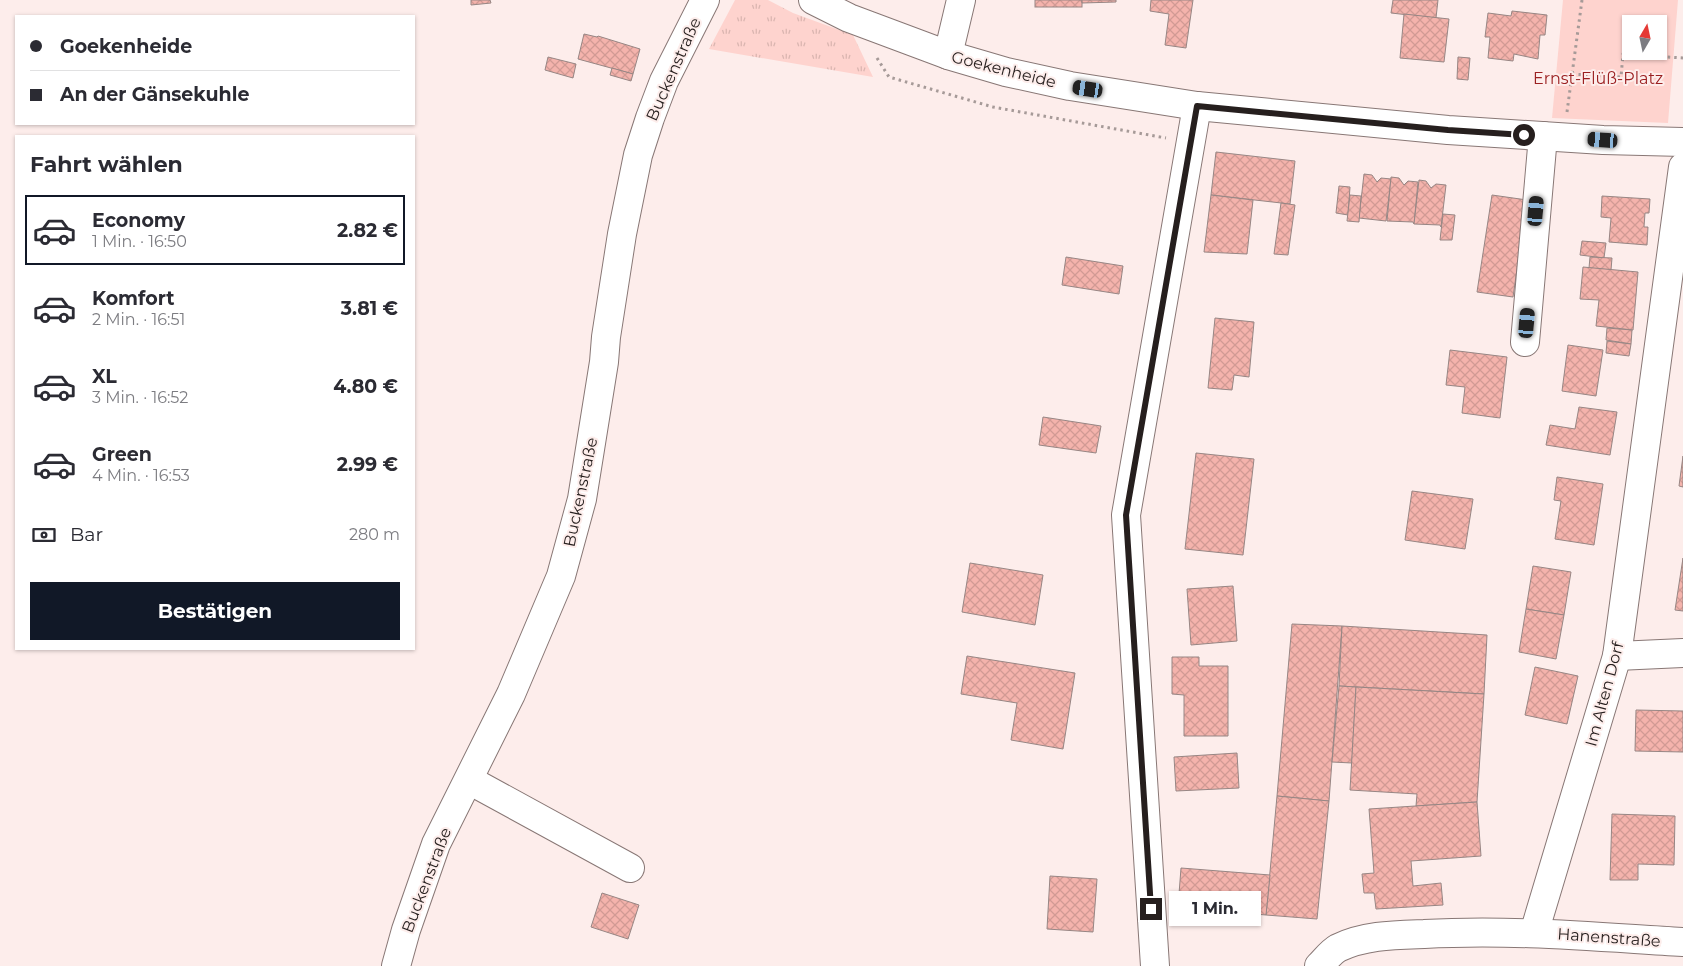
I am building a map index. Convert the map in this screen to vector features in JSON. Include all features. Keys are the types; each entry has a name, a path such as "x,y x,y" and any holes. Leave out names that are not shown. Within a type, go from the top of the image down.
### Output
{"street":[{"name":"Buckenstraße","path":"396,966 406,930 436,844 511,694 561,576 582,499 622,234 638,155 664,81 704,0"},
{"name":"Goekenheide","path":"813,0 850,18 948,55 1006,72 1070,86 1197,106 1448,130 1553,137 1683,142"},
{"path":"948,55 961,0"},
{"path":"1155,966 1126,515 1197,106"},
{"path":"1525,342 1553,137"},
{"name":"Im Alten Dorf","path":"1534,932 1617,656 1683,167"},
{"path":"1617,656 1683,653"},
{"path":"469,780 630,868"},
{"path":"1319,966 1337,949 1361,940 1386,936 1444,932 1534,932"},
{"name":"Hanenstraße","path":"1534,932 1683,942"}],"path":[{"path":"1553,137 1572,74 1582,0"},
{"path":"1572,74 1621,77 1623,54 1683,58"}],"green space":[{"path":"735,0 768,0 793,13 853,35 873,77 709,49"},
{"name":"Ernst-Flüß-Platz","path":"1563,0 1678,0 1668,123 1552,118"}],"building":[{"path":"471,0 490,0 491,3 471,5"},
{"path":"1035,0 1082,0 1082,7 1035,7"},
{"path":"1082,0 1116,0 1116,2 1082,3"},
{"path":"1151,0 1193,0 1186,48 1165,45 1169,14 1150,11"},
{"path":"1393,0 1438,0 1436,18 1391,13"},
{"path":"1512,11 1547,15 1545,35 1540,35 1538,59 1514,54 1513,61 1488,58 1490,37 1485,37 1488,13 1511,16"},
{"path":"1404,14 1449,19 1444,62 1400,58"},
{"path":"584,34 598,36 640,49 633,74 578,59"},
{"path":"548,57 576,64 573,78 545,70"},
{"path":"1458,57 1470,58 1468,80 1457,79"},
{"path":"612,68 633,74 631,81 610,75"},
{"path":"1216,152 1295,161 1290,204 1211,195"},
{"path":"1364,174 1372,175 1377,182 1381,178 1391,179 1386,221 1359,218"},
{"path":"1391,177 1399,178 1404,185 1408,181 1418,182 1414,224 1413,222 1387,221"},
{"path":"1419,180 1426,181 1431,188 1436,184 1446,185 1441,227 1440,225 1414,224"},
{"path":"1339,186 1350,187 1348,215 1336,213"},
{"path":"1211,195 1253,200 1247,254 1204,252"},
{"path":"1350,195 1361,196 1359,222 1347,221"},
{"path":"1492,195 1527,200 1513,297 1477,292"},
{"path":"1602,196 1650,199 1649,213 1645,213 1644,227 1648,227 1647,245 1609,242 1611,218 1601,217"},
{"path":"1281,203 1295,205 1288,255 1274,254"},
{"path":"1443,214 1455,215 1452,240 1440,240"},
{"path":"1582,241 1606,243 1604,258 1580,255"},
{"path":"1066,257 1123,266 1119,294 1062,285"},
{"path":"1590,257 1612,258 1611,270 1589,268"},
{"path":"1583,267 1638,272 1633,330 1596,326 1599,300 1580,299"},
{"path":"1215,318 1254,322 1249,377 1234,375 1232,390 1208,388"},
{"path":"1607,328 1632,330 1631,344 1606,340"},
{"path":"1607,341 1631,344 1629,356 1606,353"},
{"path":"1568,345 1603,350 1596,396 1562,391"},
{"path":"1450,350 1507,357 1500,418 1462,413 1465,387 1446,385"},
{"path":"1579,407 1617,412 1610,455 1546,445 1550,425 1575,429"},
{"path":"1043,417 1101,426 1096,453 1039,445"},
{"path":"1196,453 1254,459 1243,555 1185,549"},
{"path":"1683,456 1683,487 1679,486"},
{"path":"1557,477 1603,484 1594,545 1555,539 1561,501 1554,500"},
{"path":"1412,491 1473,499 1465,549 1405,540"},
{"path":"1683,558 1683,611 1675,610"},
{"path":"970,563 1043,575 1035,625 962,612"},
{"path":"1533,566 1571,572 1564,615 1526,609"},
{"path":"1233,586 1237,641 1191,645 1187,589"},
{"path":"1526,609 1564,615 1556,659 1519,652"},
{"path":"1292,624 1342,626 1329,801 1277,796"},
{"path":"1342,626 1487,635 1484,694 1339,686"},
{"path":"967,656 1075,673 1063,749 1011,740 1017,703 961,694"},
{"path":"1172,657 1199,657 1199,666 1228,666 1228,736 1184,736 1184,695 1172,694"},
{"path":"1535,667 1578,676 1567,724 1525,715"},
{"path":"1339,686 1356,687 1352,763 1332,762"},
{"path":"1356,687 1484,694 1477,802 1416,806 1417,794 1350,790"},
{"path":"1636,710 1683,711 1683,752 1635,751"},
{"path":"1237,753 1239,788 1176,791 1174,757"},
{"path":"1277,796 1329,801 1317,919 1266,915"},
{"path":"1477,802 1481,856 1411,861 1413,886 1441,883 1443,905 1376,909 1374,893 1364,893 1362,874 1374,873 1369,809"},
{"path":"1612,814 1675,816 1674,865 1638,864 1638,880 1610,880"},
{"path":"1181,868 1270,875 1266,915 1178,907"},
{"path":"1050,876 1097,879 1093,932 1047,929"},
{"path":"602,893 639,905 628,939 591,927"}],"route":[{"path":"1151,909 1126,515 1197,106 1448,130 1524,135"}]}
